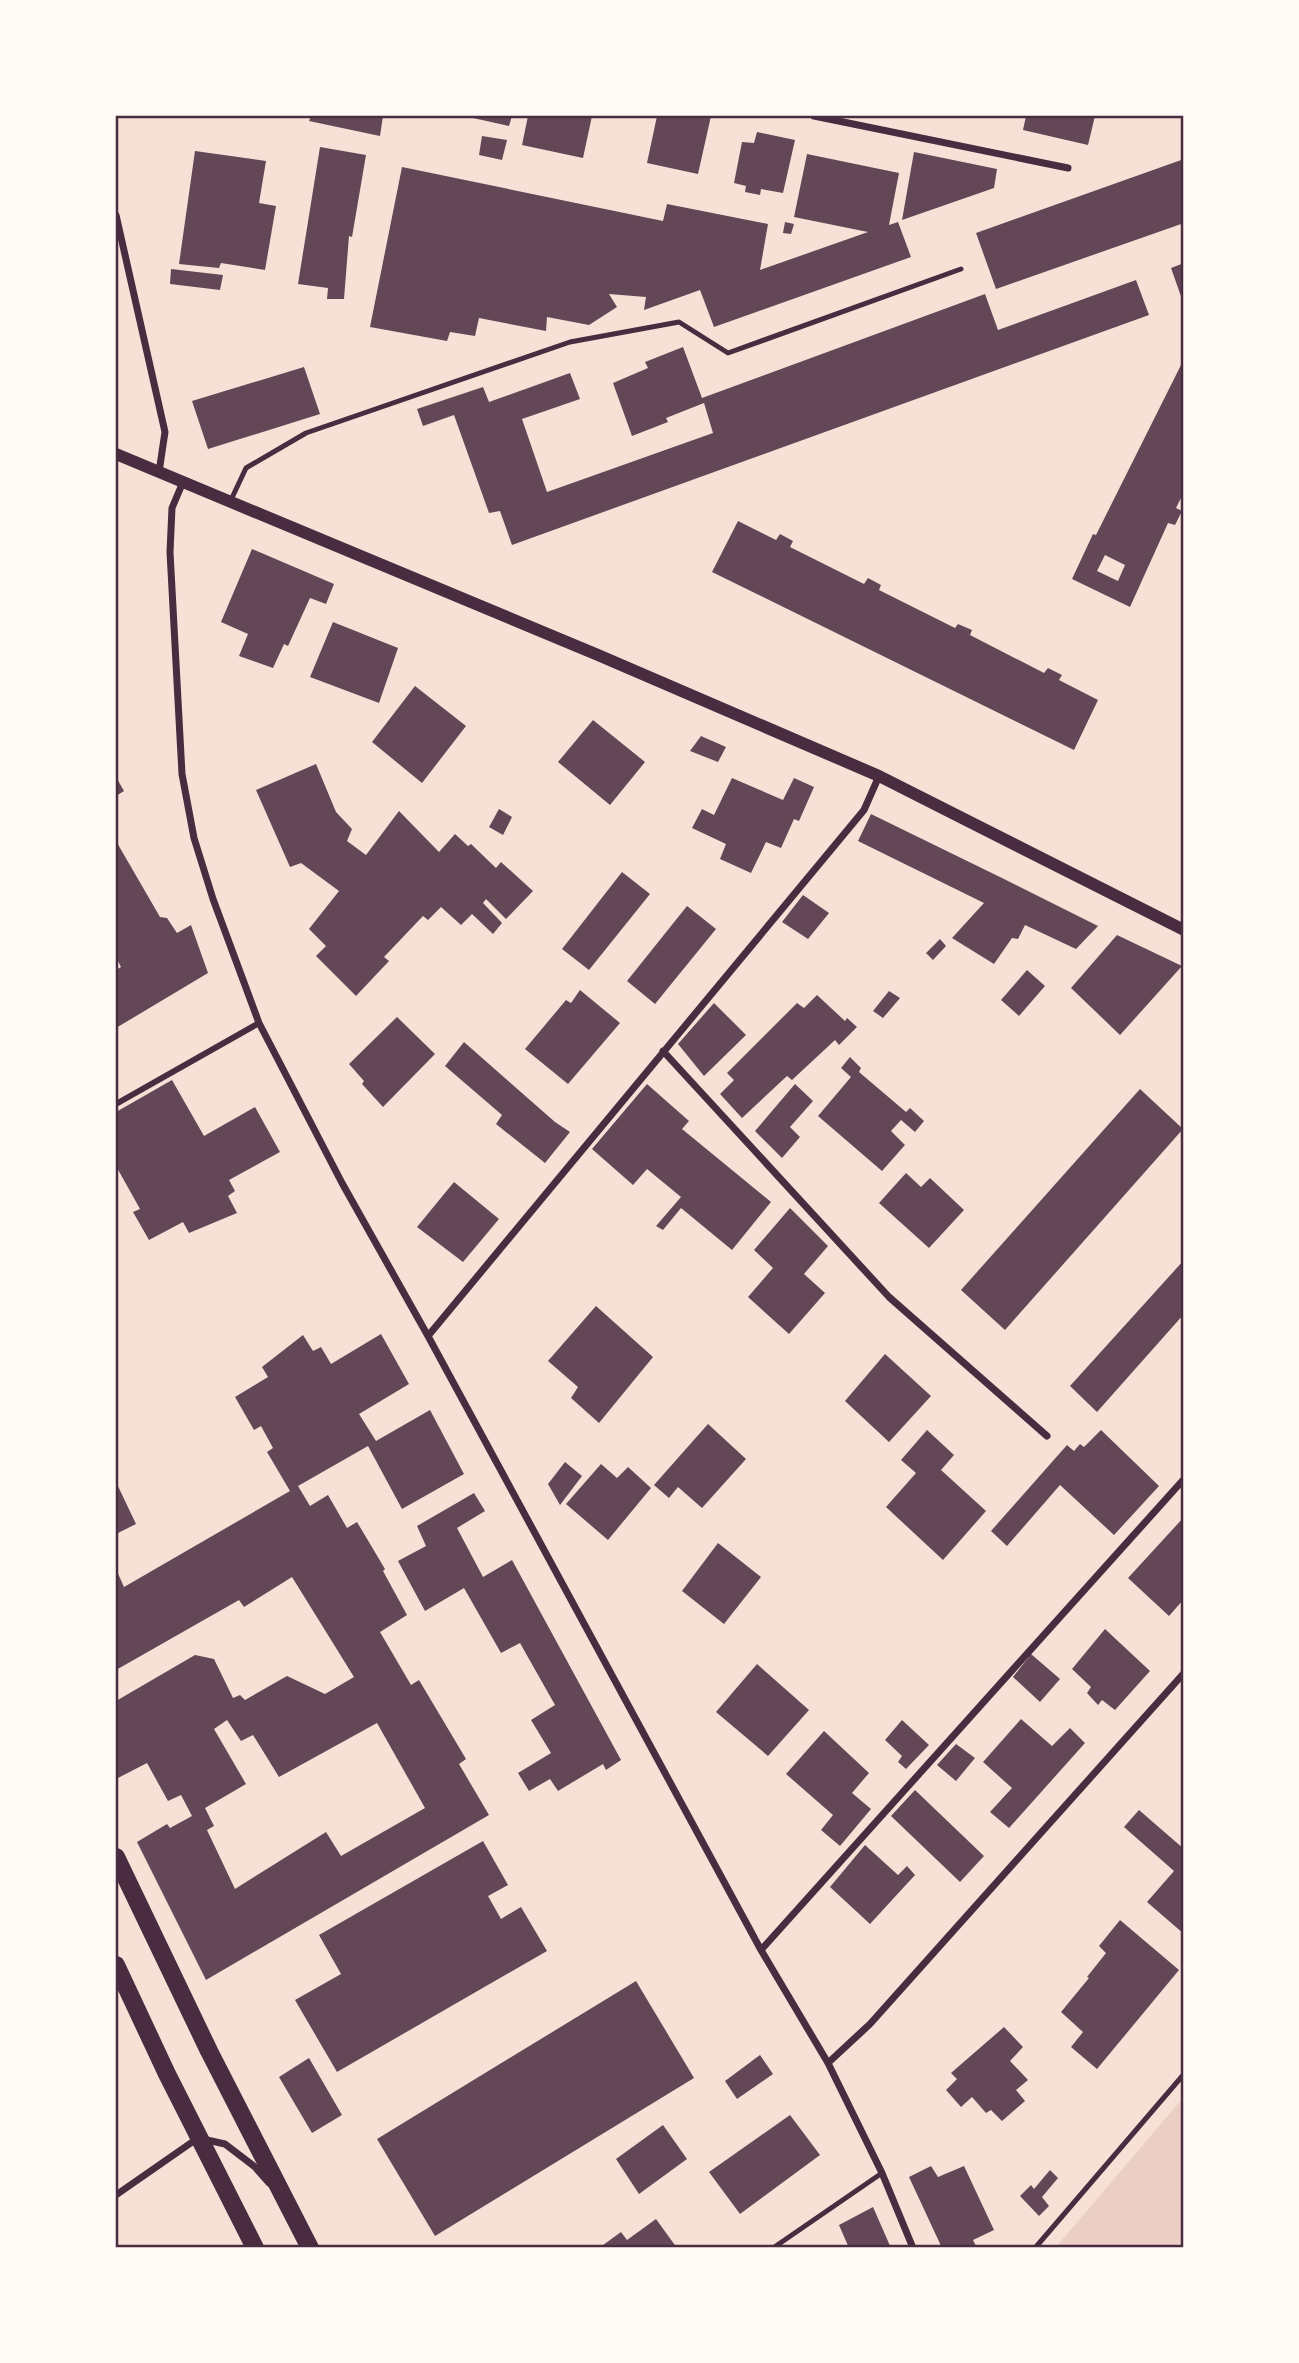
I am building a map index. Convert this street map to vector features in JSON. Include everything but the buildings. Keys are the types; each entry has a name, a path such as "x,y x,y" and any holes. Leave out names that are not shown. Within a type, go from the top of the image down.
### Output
{"main road":[{"path":"116,1857 209,2051 310,2248"},
{"path":"116,1965 198,2138 255,2248"}],"street":[{"path":"814,116 1068,169"},
{"path":"116,215 165,432 159,472"},
{"path":"116,454 598,655 879,776 1184,930"},
{"path":"183,482 172,508 170,552 182,774 194,838 213,899 259,1023 342,1183 428,1336 761,1950 828,2063 882,2173 913,2248"},
{"path":"428,1336 864,810 879,776"},
{"path":"116,1104 259,1023"},
{"path":"663,1051 890,1297 1046,1436"},
{"path":"761,1950 1184,1479"},
{"path":"828,2063 870,2024 1184,1673"},
{"path":"116,2195 198,2138 225,2144 255,2167 285,2202"}],"lane":[{"path":"230,502 246,468 306,433 570,342 679,322 728,353 961,269"},
{"path":"1035,2248 1184,2074"},
{"path":"773,2248 882,2173"}],"shaded area":[{"path":"1183,2098 1183,2247 1056,2247"}]}
